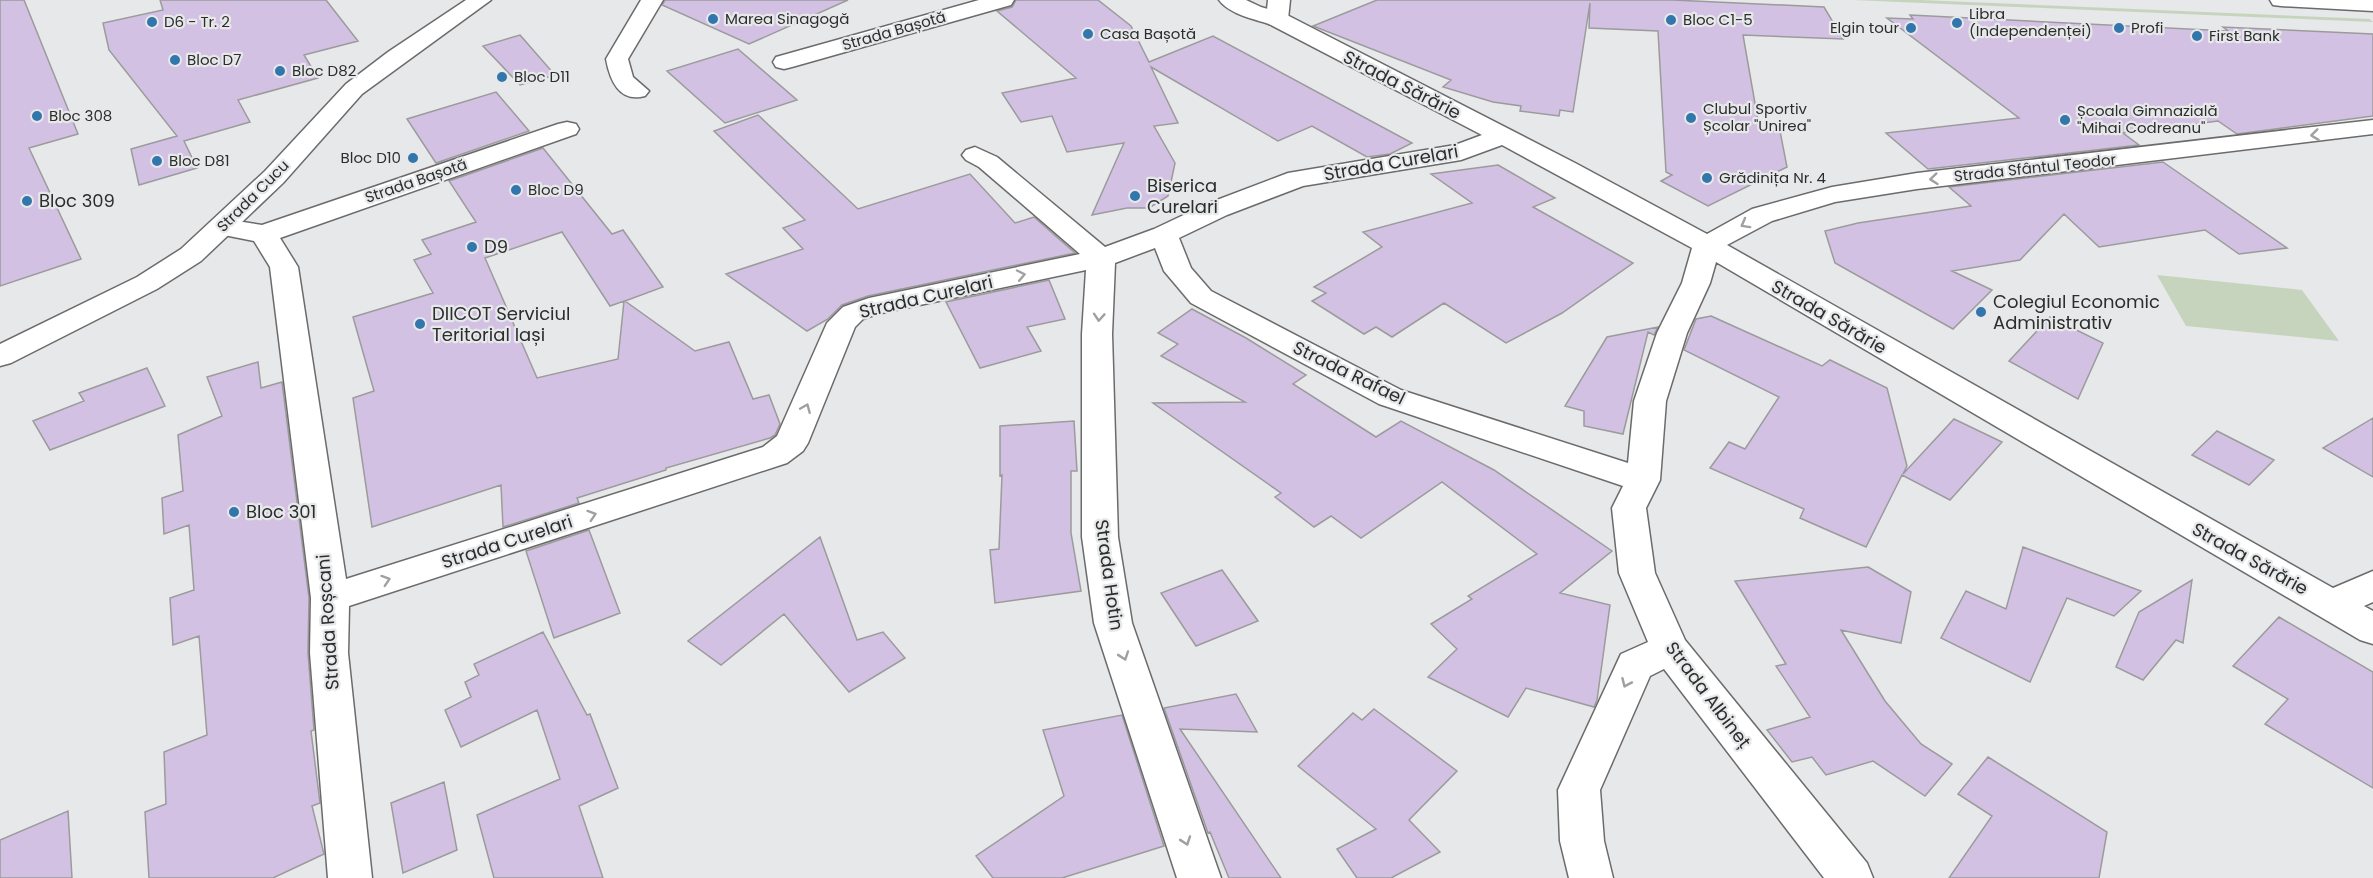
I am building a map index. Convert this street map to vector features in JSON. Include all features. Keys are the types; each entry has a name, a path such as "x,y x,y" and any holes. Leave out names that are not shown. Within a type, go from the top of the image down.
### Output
{"street":[{"name":"Strada Cucu","path":"0,356 147,283 191,255 224,227 274,177 354,89 396,57 480,0"},
{"path":"637,91 622,80 617,59 652,0"},
{"name":"Strada Bașotă","path":"784,62 1003,0"},
{"name":"Strada Sărărie","path":"1230,0 1253,12 1278,9"},
{"name":"Strada Sărărie","path":"1263,0 1501,136 1707,245 2373,629"},
{"path":"2282,0 2373,5"},
{"name":"Strada Sfântul Teodor","path":"1707,245 1762,215 1832,195 1917,181 2373,128"},
{"name":"Strada Bașotă","path":"264,234 567,129"},
{"name":"Strada Curelari","path":"330,598 775,455 791,443 842,323 853,313 869,307 1101,258 1164,235 1218,209 1297,179 1461,152 1501,136"},
{"path":"975,155 988,162 1101,258"},
{"path":"224,227 264,234"},
{"name":"Strada Roșcani","path":"264,234 284,267 330,598 329,653 350,878"},
{"name":"Strada Rafael","path":"1164,235 1178,271 1201,297 1390,397 1643,480"},
{"name":"Strada Albineț","path":"1707,245 1696,283 1671,333 1650,401 1643,480 1629,508 1637,573 1670,649 1851,878"},
{"name":"Strada Hotin","path":"1101,258 1097,334 1100,537 1113,623 1199,878"},
{"path":"2333,605 2373,585"},
{"path":"1591,878 1582,841 1579,790 1635,664 1670,649"}],"green space":[{"path":"1852,0 1921,0 2370,19 2373,22"},
{"path":"2157,275 2302,290 2339,341 2186,326"}],"building":[{"path":"0,0 24,0 78,134 29,148 81,259 0,286"},
{"path":"160,0 326,0 358,41 304,55 318,78 238,100 250,122 184,141 197,168 139,185 131,149 177,136 109,50 103,23 163,10"},
{"path":"665,0 848,0 749,44 662,5"},
{"path":"1016,0 1098,0 1131,26 1149,62 1213,36 1412,143 1390,154 1367,157 1312,126 1278,141 1151,67 1178,123 1154,126 1175,163 1168,196 1149,208 1127,208 1092,215 1124,143 1067,152 1052,116 1021,122 1002,93 1076,78 997,11 1012,7"},
{"path":"1377,0 1673,0 1824,7 1843,39 1743,35 1760,132 1780,131 1787,167 1708,206 1661,181 1672,175 1666,172 1658,31 1589,28 1590,3 1573,112 1560,110 1559,116 1520,111 1521,106 1493,102 1443,87 1451,80 1313,26"},
{"path":"1910,15 2228,31 2223,27 2373,34 2373,116 2237,134 2218,121 2123,133 2139,145 1928,169 1886,133 2019,118 1887,18 1913,19"},
{"path":"520,35 555,75 520,85 483,46"},
{"path":"738,49 797,100 725,123 667,71"},
{"path":"496,92 529,131 436,163 407,119"},
{"path":"758,115 858,209 970,174 1015,223 1034,217 1075,253 868,296 842,305 828,319 807,331 726,274 803,249 783,228 805,220 714,131"},
{"path":"543,148 612,234 623,230 663,287 625,301 695,351 729,342 753,399 769,395 780,424 775,435 577,498 579,503 503,527 501,485 372,527 353,398 374,391 353,317 433,293 414,260 431,254 422,240 476,222 449,181","holes":["562,232 610,306 624,301 618,359 537,378 485,258"]},
{"path":"2163,162 2287,248 2239,254 2205,230 2099,247 2064,214 2020,260 1952,271 1992,290 1953,329 1835,263 1825,231 1858,223 1971,206 1949,187"},
{"path":"1498,165 1555,198 1533,207 1633,263 1562,313 1506,343 1444,303 1392,337 1376,327 1364,334 1312,301 1326,293 1314,287 1382,247 1363,232 1472,203 1431,174"},
{"path":"1049,280 1065,319 1027,327 1041,351 980,368 946,302"},
{"path":"1192,309 1246,338 1306,375 1293,384 1376,437 1401,421 1494,470 1612,551 1560,593 1610,605 1597,700 1594,707 1526,688 1508,717 1428,677 1457,649 1431,624 1472,599 1468,596 1537,554 1442,482 1361,538 1331,516 1314,527 1275,497 1281,493 1153,403 1245,402 1161,356 1178,344 1158,333"},
{"path":"1711,316 1822,366 1830,360 1887,388 1907,466 1903,474 1954,419 2002,442 1950,500 1902,475 1866,547 1800,518 1804,509 1710,468 1729,442 1745,449 1779,397 1684,350 1696,319"},
{"path":"2050,317 2103,343 2078,399 2009,361"},
{"path":"1658,327 1654,335 1648,332 1623,434 1584,426 1584,411 1565,406 1607,337"},
{"path":"258,362 261,388 282,382 309,598 308,653 314,730 311,731 320,803 312,806 324,854 273,878 149,878 145,812 166,804 164,752 207,735 199,636 173,645 170,598 194,590 189,525 164,534 162,498 183,491 178,435 222,416 207,377"},
{"path":"147,368 165,406 50,450 33,421 84,401 79,393"},
{"path":"2373,418 2373,477 2323,448"},
{"path":"1074,421 1077,471 1071,471 1071,533 1081,591 995,603 990,550 999,549 1002,475 1000,476 1000,426"},
{"path":"2217,431 2274,460 2249,485 2192,455"},
{"path":"589,530 620,613 554,638 526,551"},
{"path":"820,537 857,640 883,632 905,658 849,692 784,614 721,665 688,641"},
{"path":"2023,547 2141,591 2114,616 2067,598 2030,682 1941,638 1966,591 2006,609"},
{"path":"1868,567 1911,592 1901,643 1841,630 1885,701 1921,744 1952,764 1925,796 1873,761 1826,775 1812,757 1792,762 1767,730 1810,717 1776,666 1786,664 1735,581"},
{"path":"1222,570 1258,621 1196,646 1161,593"},
{"path":"2192,580 2183,643 2176,640 2143,680 2116,667 2139,612"},
{"path":"2279,617 2373,672 2373,788 2265,724 2288,699 2233,666"},
{"path":"543,632 587,715 590,714 618,788 579,806 603,878 494,878 477,815 560,779 537,710 461,747 445,710 471,697 465,682 479,675 474,664"},
{"path":"1236,694 1257,732 1180,729 1281,878 1229,878 1210,832 1208,833 1164,708"},
{"path":"1374,709 1457,771 1409,820 1440,852 1391,878 1357,878 1337,849 1376,829 1298,766 1353,713 1362,720"},
{"path":"1122,715 1164,846 1062,878 993,878 976,856 1064,796 1043,730"},
{"path":"1988,757 2107,832 2099,878 1949,878 1992,816 1958,794"},
{"path":"444,782 457,850 403,873 391,803"},
{"path":"68,811 72,878 0,878 0,840"}],"place":[{"name":"Marea Sinagogă","path":"713,19"},
{"name":"Bloc C1-5","path":"1671,20"},
{"name":"D6 - Tr. 2","path":"152,22"},
{"name":"Libra (Independenței)","path":"1957,23"},
{"name":"Elgin tour","path":"1911,28"},
{"name":"Profi","path":"2119,28"},
{"name":"Casa Bașotă","path":"1088,34"},
{"name":"First Bank","path":"2197,36"},
{"name":"Bloc D7","path":"175,60"},
{"name":"Bloc D82","path":"280,71"},
{"name":"Bloc D11","path":"502,77"},
{"name":"Bloc 308","path":"37,116"},
{"name":"Clubul Sportiv Școlar \"Unirea\"","path":"1691,118"},
{"name":"Școala Gimnazială \"Mihai Codreanu\"","path":"2065,120"},
{"name":"Bloc D10","path":"413,158"},
{"name":"Bloc D81","path":"157,161"},
{"name":"Grădinița Nr. 4","path":"1707,178"},
{"name":"Bloc D9","path":"516,190"},
{"name":"Biserica Curelari","path":"1135,196"},
{"name":"Bloc 309","path":"27,201"},
{"name":"D9","path":"472,247"},
{"name":"Colegiul Economic Administrativ","path":"1981,312"},
{"name":"DIICOT Serviciul Teritorial Iași","path":"420,324"},
{"name":"Bloc 301","path":"234,512"}]}
